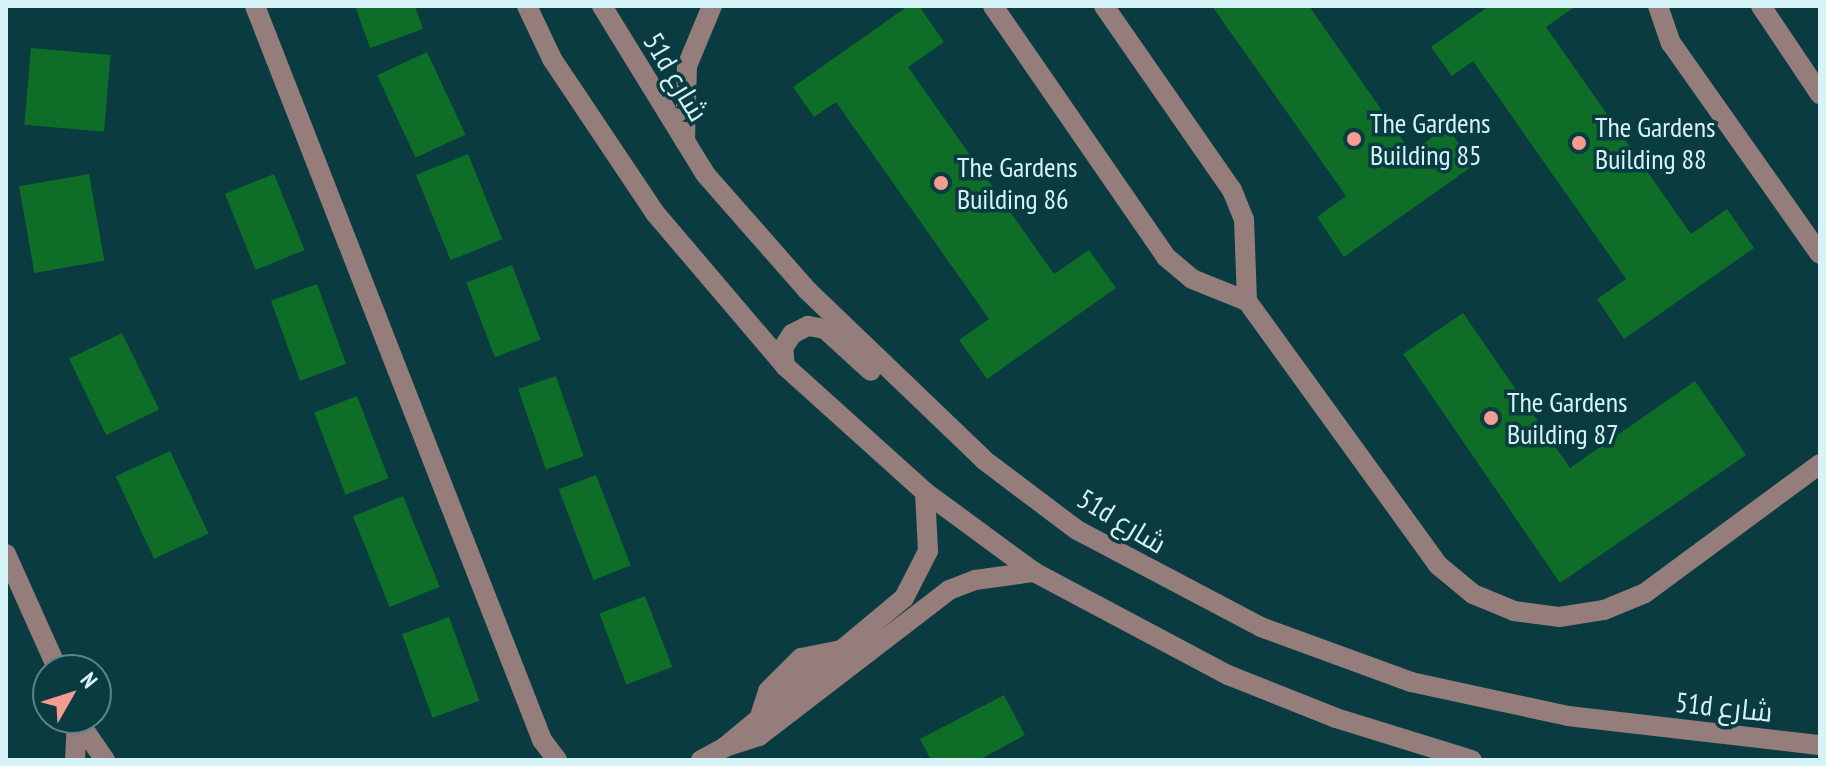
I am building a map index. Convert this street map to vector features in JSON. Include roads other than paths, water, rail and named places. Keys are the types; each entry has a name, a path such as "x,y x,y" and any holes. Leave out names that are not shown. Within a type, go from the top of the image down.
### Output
{"street":[{"path":"255,6 543,750 557,760"},
{"path":"527,6 552,59 615,160 785,366 925,492 1034,572 1228,675 1336,718 1472,760"},
{"name":"51d شارع","path":"602,6 685,145 807,290 984,460 1077,530 1147,571 1289,638 1411,682 1568,716 1820,745"},
{"path":"685,145 687,66 712,6"},
{"path":"993,6 1166,257 1192,279 1247,301 1438,565 1473,594 1514,611 1559,617 1604,610 1645,593 1820,464"},
{"path":"1104,6 1232,190 1246,233 1247,301"},
{"path":"1658,6 1671,43 1820,254"},
{"path":"1761,6 1820,94"},
{"path":"785,366 783,348 792,334 808,326 825,329 885,384 922,402"},
{"path":"725,747 904,598 919,576 928,551 925,492"},
{"path":"6,554 51,654"},
{"path":"701,760 725,747 759,736 949,590 975,580 1034,572"},
{"path":"75,760 76,734"},
{"path":"87,734 105,760"}],"place":[{"name":"The Gardens Building 85","path":"1354,139"},
{"name":"The Gardens Building 88","path":"1579,143"},
{"name":"The Gardens Building 86","path":"941,183"},
{"name":"The Gardens Building 87","path":"1491,418"}]}
